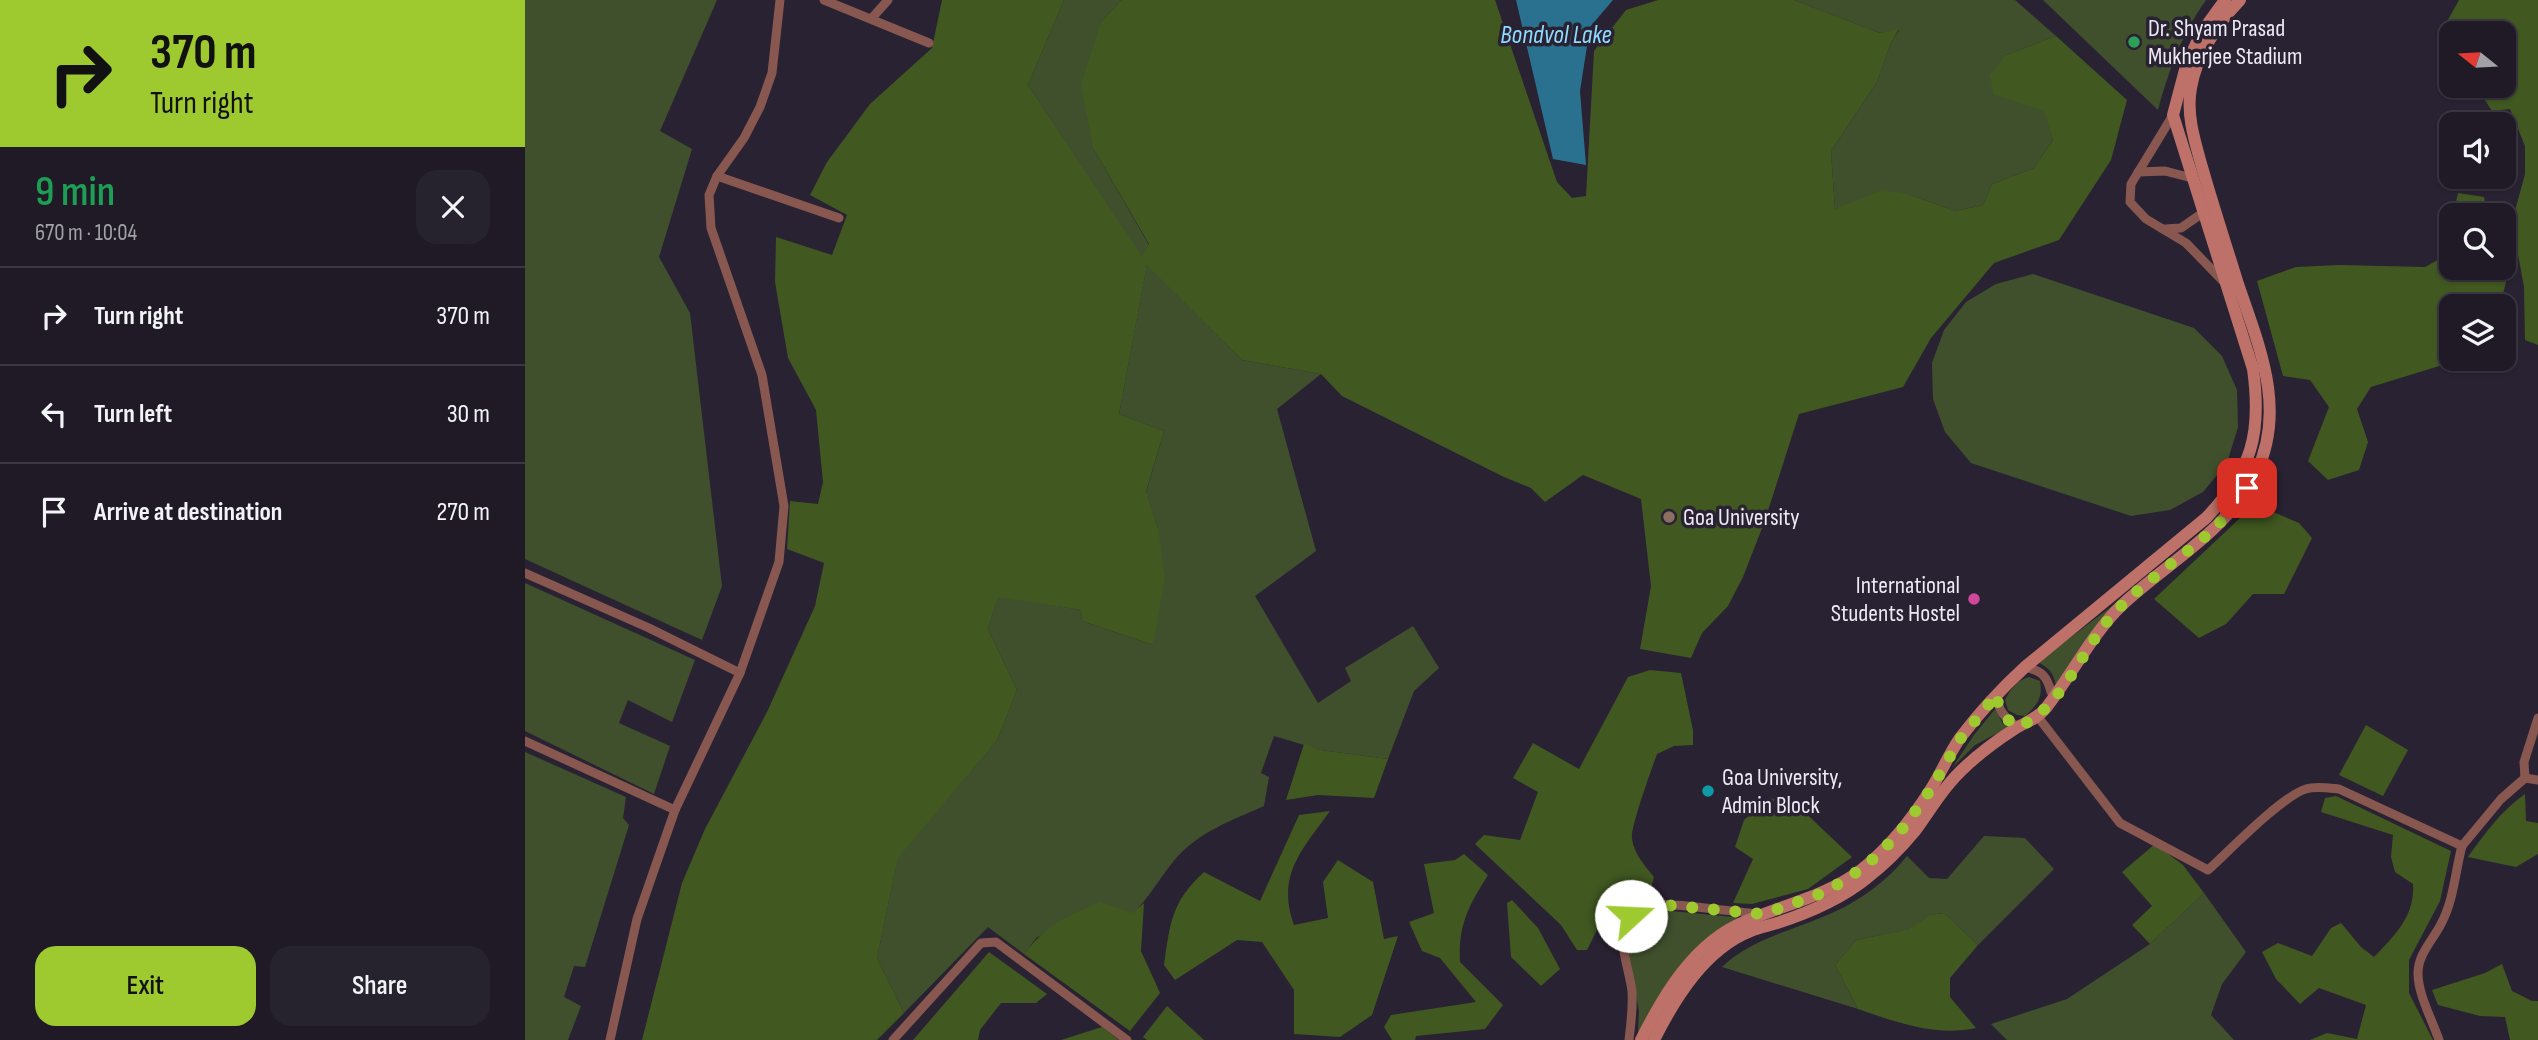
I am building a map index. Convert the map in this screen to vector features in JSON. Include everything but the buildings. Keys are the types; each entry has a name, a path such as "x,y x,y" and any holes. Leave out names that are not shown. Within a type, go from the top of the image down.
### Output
{"main road":[{"path":"1654,1040 1681,993 1702,967 1726,944 1750,931 1821,905 1867,879 1913,833 1961,769 1984,749 2017,727 2038,717 2121,606 2215,528 2237,504 2257,471 2268,438 2271,404 2266,366 2229,280 2192,178 2173,115 2180,84 2191,55 2201,33 2225,0"},
{"path":"1641,1040 1654,1015 1691,961 1716,936 1763,914 1817,895 1846,880 1878,855 1905,826 1931,789 1960,739 1997,694 2025,667 2206,518 2227,496 2245,466 2255,435 2258,404 2253,369 2229,280 2190,111 2191,87 2196,70 2210,39 2240,0"},
{"path":"2047,706 2051,692"}],"street":[{"path":"610,1040 637,919 675,810 740,673 779,562 784,506 762,375 711,228 709,195 717,176 744,138 768,84 772,73 780,0"},
{"path":"824,0 929,43"},
{"path":"872,18 888,0"},
{"path":"2173,115 2131,184 2130,202 2146,219 2186,243 2229,280"},
{"path":"2138,172 2165,172 2192,178"},
{"path":"717,176 839,218"},
{"path":"2162,229 2181,228 2204,212"},
{"path":"525,573 649,628 740,673"},
{"path":"2025,667 2038,670 2046,676 2051,692"},
{"path":"1997,694 1997,707 2006,719 2017,727"},
{"path":"2038,717 2120,823 2208,870 2288,799 2306,789 2325,787 2339,789 2462,846"},
{"path":"2525,778 2524,762 2538,718"},
{"path":"525,741 675,810"},
{"path":"2439,1040 2419,983 2418,970 2420,960 2442,924 2451,901 2462,846 2501,799 2525,778 2538,780"},
{"path":"1629,1040 1632,992 1623,944 1623,929 1631,916 1644,906 1665,905 1763,914"},
{"path":"893,1040 981,943 996,942 1127,1040"}],"green space":[{"path":"525,0 717,0 660,131 692,149 659,257 690,313 722,586 702,640 525,559"},
{"path":"942,0 1064,0 1028,85 1142,256 1149,244 1093,148 1081,85 1101,22 1121,0 1495,0 1557,182 1572,198 1586,196 1594,51 1626,10 1658,0 1794,0 1880,33 1899,29 1890,45 1877,82 1831,151 1835,209 1883,190 1911,195 1955,211 1983,205 1992,184 2034,168 2053,140 2044,111 1993,94 1990,75 2006,55 2056,36 2127,100 2111,160 2059,240 1994,263 1931,338 1903,387 1799,414 1764,523 1743,577 1728,606 1702,633 1691,658 1640,649 1651,586 1641,499 1583,475 1545,502 1531,488 1342,396 1321,374 1242,360 1147,265 1119,414 1164,431 1146,492 1158,528 1165,577 1153,645 1082,621 1081,610 998,597 988,629 1017,690 997,741 898,858 877,958 904,1013 877,1040 642,1040 682,883 705,829 767,712 815,606 824,563 787,549 790,501 818,504 823,482 816,410 788,358 775,282 776,237 832,255 847,215 810,195 827,162 870,104 932,48"},
{"path":"1064,0 1121,0 1101,22 1093,148 1149,245 1142,257 1028,85"},
{"path":"1794,0 2015,0 2056,36 2006,55 2045,111 2053,140 2034,168 1992,184 1983,205 1955,211 1911,195 1835,209 1831,151 1877,82 1890,45 1899,30 1880,33"},
{"name":"Dr. Shyam Prasad Mukherjee Stadium","path":"2043,0 2206,0 2177,53 2158,110"},
{"path":"2459,0 2538,0 2538,345 2525,340 2524,287 2516,244 2516,207 2525,174 2525,146 2516,124 2516,112 2511,112 2510,109 2492,111 2484,98 2517,98 2517,21 2447,21"},
{"path":"2458,193 2484,197 2485,203 2456,203"},
{"path":"2439,259 2439,280 2505,280 2503,294 2439,294 2439,366 2371,387 2357,409 2368,442 2359,470 2328,480 2308,461 2329,407 2310,380 2283,376 2257,281 2296,267 2425,267"},
{"path":"1147,264 1242,360 1321,374 1277,409 1316,551 1255,596 1318,703 1351,681 1345,668 1413,626 1439,668 1414,691 1388,759 1321,750 1274,736 1261,773 1269,777 1264,806 1215,828 1193,843 1173,862 1133,913 1037,937 1024,954 988,927 904,1013 877,958 898,857 997,741 1017,690 988,629 998,596 1081,610 1082,621 1153,645 1158,528 1146,493 1164,431 1119,414"},
{"path":"2033,274 2194,328 2222,356 2237,390 2238,427 2227,463 2203,492 2170,510 2131,516 1971,463 1945,432 1933,399 1932,363 1944,330 1966,302 1996,284"},
{"path":"2255,504 2299,523 2312,538 2284,594 2253,594 2226,624 2199,638 2154,599"},
{"path":"525,583 695,660 672,722 628,700 619,723 670,746 654,794 525,731"},
{"path":"2132,591 2056,687 2051,672 2038,662"},
{"path":"1650,670 1681,673 1693,730 1693,745 1674,746 1657,754 1638,811 1632,839 1637,855 1654,877 1651,888 1625,901 1602,920 1587,950 1577,950 1561,925 1475,844 1484,835 1520,840 1538,792 1513,778 1533,743 1579,769 1628,677"},
{"path":"2029,677 2040,681 2040,697 2025,716 2017,715 2008,710 2005,700 2014,686"},
{"path":"1995,709 2003,724 2009,727 1975,745 1952,768 1974,735"},
{"path":"2366,725 2408,750 2383,796 2339,775"},
{"path":"1304,744 1321,750 1388,759 1374,798 1318,795 1286,800"},
{"path":"525,752 626,797 623,818 629,825 585,967 574,966 564,997 581,1006 568,1040 525,1040"},
{"path":"2525,794 2526,821 2538,823 2538,854 2516,867 2468,857 2501,815"},
{"path":"2336,796 2451,851 2440,901 2409,960 2409,993 2433,1040 2310,1040 2327,1033 2357,1039 2366,1005 2319,988 2300,1004 2276,979 2262,952 2278,943 2312,956 2331,928 2341,923 2361,947 2374,957 2396,933 2407,915 2411,906 2413,884 2395,872 2391,857 2393,835 2321,812 2325,798"},
{"path":"1770,798 1797,805 1852,857 1808,889 1752,904 1733,903 1753,859 1735,847 1744,820"},
{"path":"1330,811 1295,864 1290,877 1289,907 1294,925 1328,918 1323,882 1338,860 1373,882 1384,939 1398,936 1372,1015 1340,1037 1294,1034 1294,990 1262,942 1237,940 1175,980 1164,965 1168,937 1178,904 1193,883 1204,872 1260,901 1299,815"},
{"path":"1984,836 2025,838 2054,869 1978,945 1944,913 1929,915 1910,929 1856,940 1835,965 1858,1009 1722,967 1761,941 1854,902 1883,881 1907,856 1929,878 1947,879"},
{"path":"2155,844 2183,865 2204,893 2150,944 2132,925 2152,906 2122,872"},
{"path":"1464,854 1488,875 1466,916 1461,937 1460,962 1503,1005 1485,1029 1416,1036 1415,1040 1392,1040 1384,1027 1391,1015 1476,1002 1440,958 1422,951 1409,922 1434,913 1424,864 1455,860"},
{"path":"2204,893 2246,952 2222,984 2211,1015 2234,1040 2007,1040 1991,1024 2067,999 2150,944"},
{"path":"1512,900 1538,928 1560,969 1541,986 1511,957 1507,903"},
{"path":"1101,902 1132,913 1144,903 1141,951 1160,993 1130,1031 1024,954 1041,935 1058,922"},
{"path":"1671,911 1744,918 1709,938 1695,951 1670,981 1638,1033 1639,1011 1628,952 1631,935 1637,920 1652,913"},
{"path":"1944,913 1978,945 1950,978 1950,997 1976,1028 1946,1031 1931,1029 1901,1023 1858,1009 1835,965 1856,940 1909,929 1929,915"},
{"path":"989,952 1047,994 1036,1003 1001,1003 980,1030 978,1040 913,1040"},
{"path":"2502,964 2512,991 2532,1001 2538,1001 2538,1040 2510,1040 2505,1017 2480,1016 2438,1005 2432,990 2485,973"},
{"path":"1167,1006 1204,1040 1147,1040 1143,1037"},
{"path":"1102,1027 1119,1040 1061,1040"}],"water":[{"name":"Bondvol Lake","path":"1516,0 1613,0 1590,27 1580,91 1586,165 1553,159"}],"place":[{"name":"Dr. Shyam Prasad Mukherjee Stadium","path":"2134,42"},
{"name":"Goa University","path":"1669,517"},
{"name":"International Students Hostel","path":"1974,599"},
{"name":"Goa University, Admin Block","path":"1708,791"}],"route":[{"path":"1631,916 1644,906 1665,905 1763,914 1817,895 1846,880 1878,855 1905,826 1931,789 1960,739 1997,694 1997,707 2006,719 2017,727 2038,717 2121,606 2215,528 2237,504 2247,488"}]}
